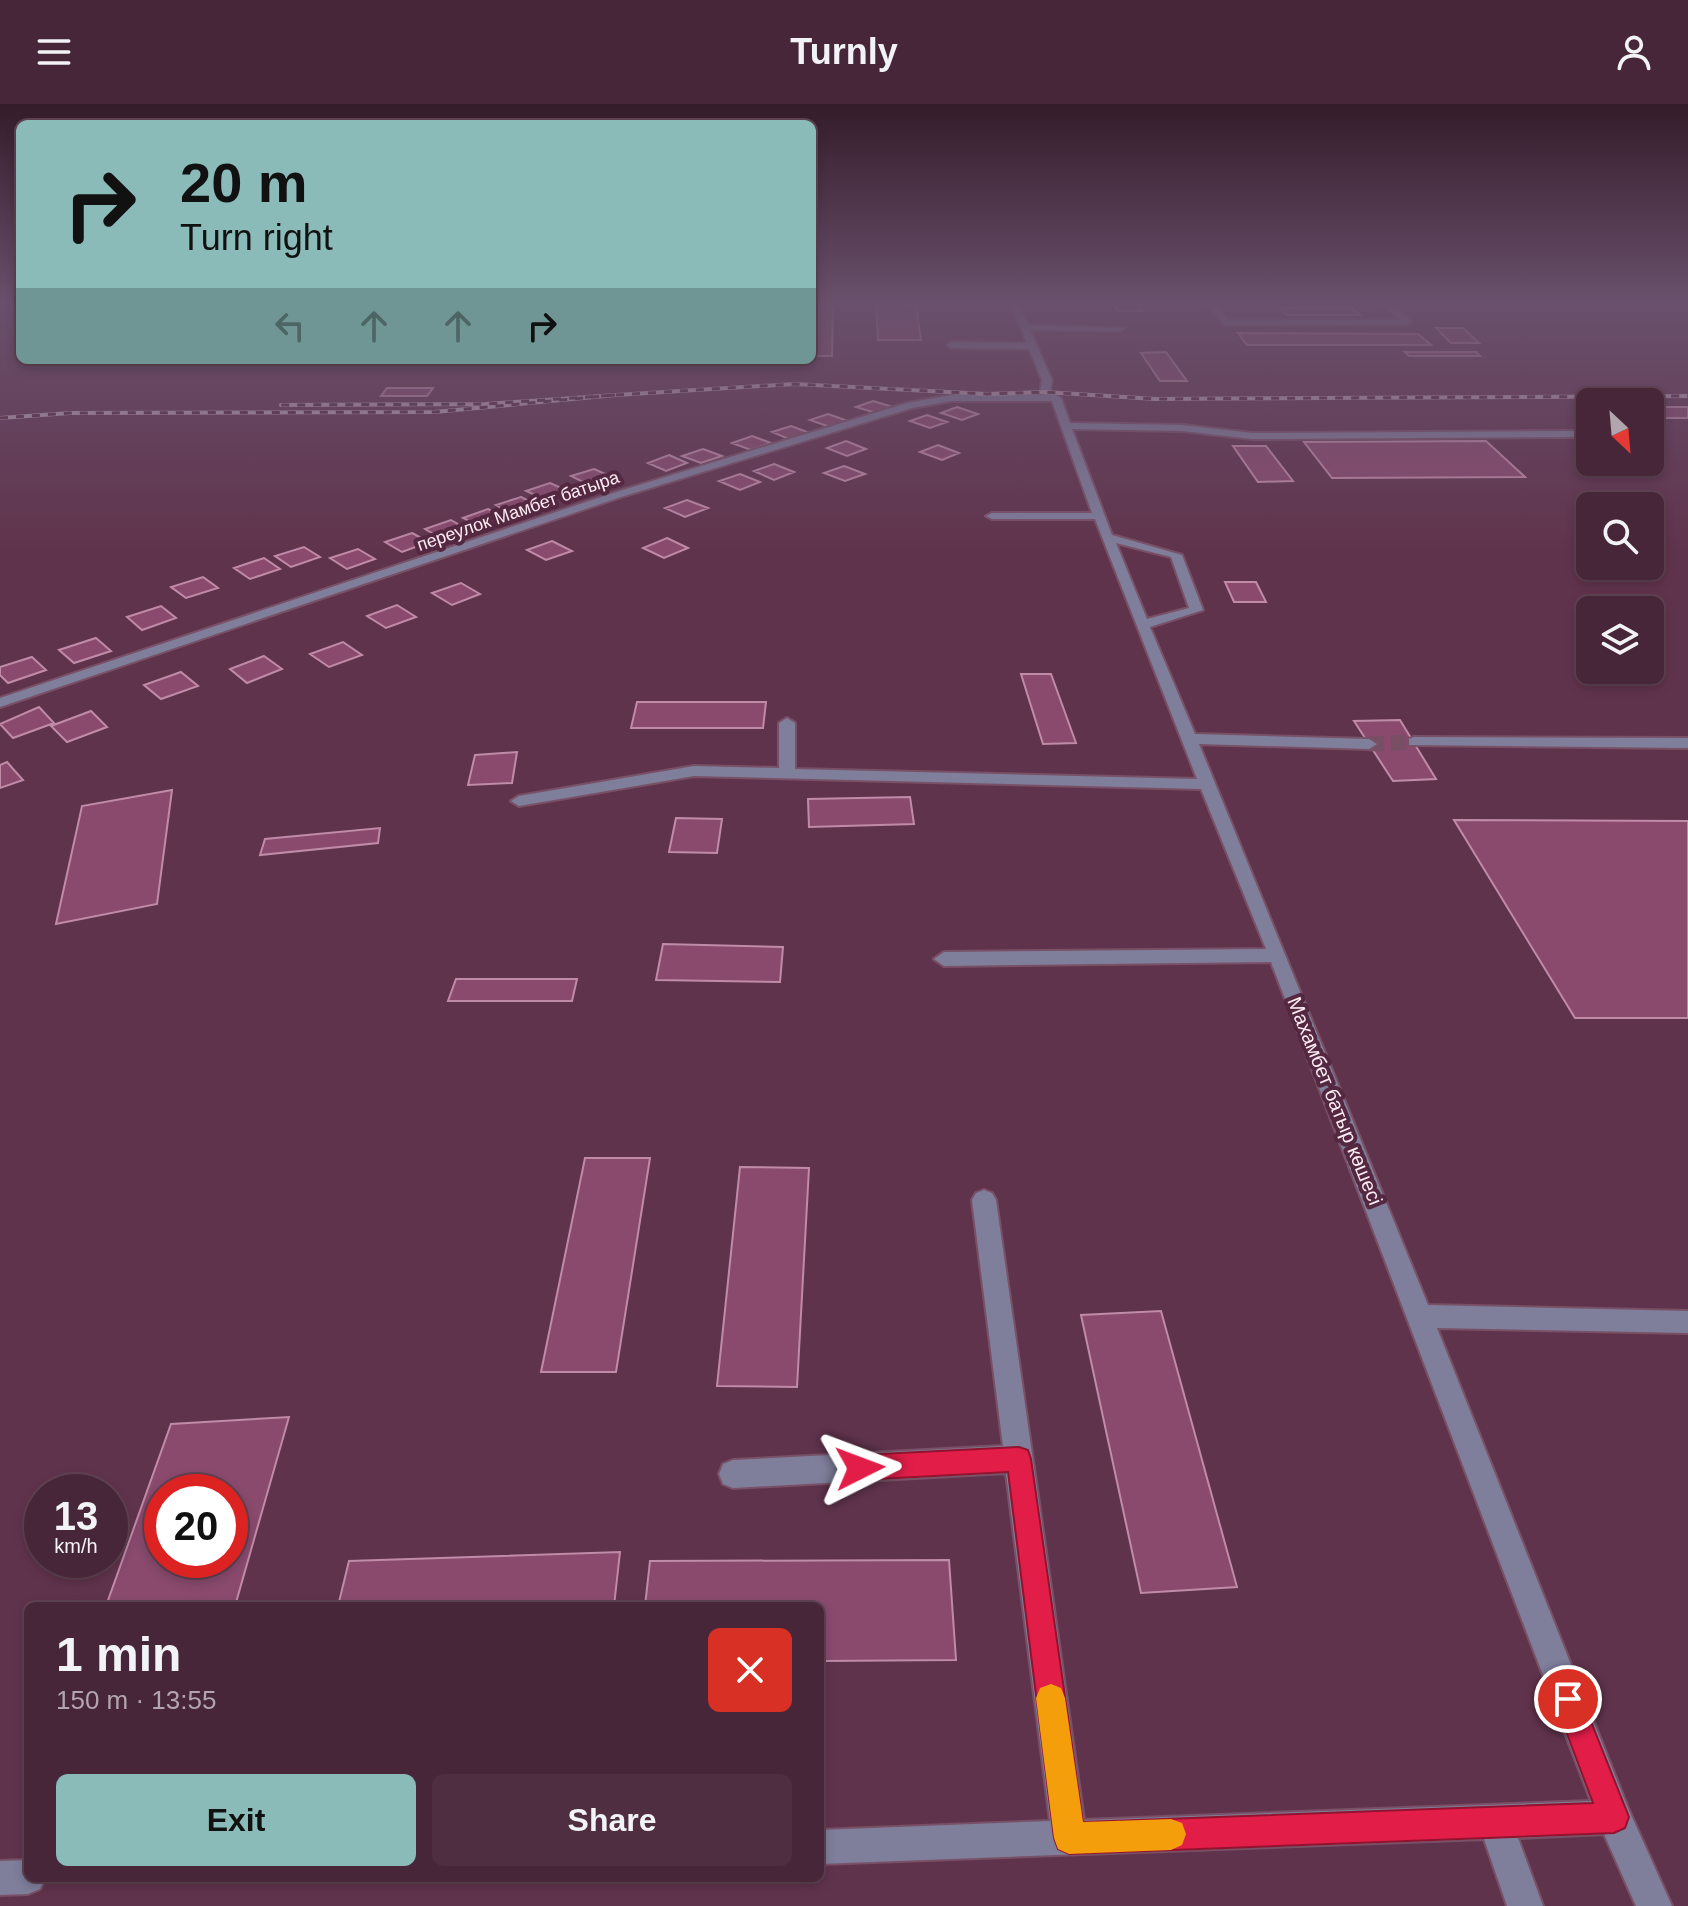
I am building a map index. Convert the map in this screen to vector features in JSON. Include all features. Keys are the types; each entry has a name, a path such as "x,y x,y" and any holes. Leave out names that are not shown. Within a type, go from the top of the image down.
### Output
{"street":[{"name":"Махамбет батыр көшесі","path":"1046,386 1045,392 1056,398 1141,625 1191,739 1277,955 1614,1817 1654,1906"},
{"name":"переулок Мамбет батыра","path":"0,703 617,495 910,405 951,398 1056,398"},
{"path":"1065,426 1183,428 1252,436 1576,434"},
{"path":"992,516 1103,526 1176,555 1196,610 1141,625"},
{"path":"787,723 787,775"},
{"path":"1191,739 1369,744"},
{"path":"1414,742 1688,743"},
{"path":"519,801 694,771 1209,784"},
{"path":"944,959 1277,955"},
{"path":"984,1200 1069,1838"},
{"path":"1420,1316 1688,1322"},
{"path":"733,1474 1019,1459"},
{"path":"824,1847 1614,1817"},
{"path":"1495,1822 1525,1906"},
{"path":"0,1878 24,1877"}],"building":[{"path":"387,388 433,388 427,396 381,396"},
{"path":"873,401 893,407 876,413 856,407"},
{"path":"957,407 978,414 962,420 941,413"},
{"path":"1664,407 1688,407 1688,418 1664,418"},
{"path":"828,414 848,421 830,427 810,420"},
{"path":"927,415 947,422 930,428 910,421"},
{"path":"791,426 810,433 791,440 772,432"},
{"path":"752,436 771,443 751,450 732,443"},
{"path":"846,441 866,449 847,456 827,448"},
{"path":"1486,441 1525,477 1332,478 1304,442"},
{"path":"938,445 959,453 942,460 920,452"},
{"path":"1233,446 1266,446 1293,481 1258,482"},
{"path":"703,449 722,456 701,463 682,456"},
{"path":"669,455 687,463 666,471 648,463"},
{"path":"774,464 794,472 774,480 754,471"},
{"path":"844,466 865,474 845,481 824,473"},
{"path":"594,469 612,477 589,485 571,476"},
{"path":"740,474 760,482 740,490 719,481"},
{"path":"550,483 568,491 544,499 526,491"},
{"path":"521,497 539,506 514,515 496,505"},
{"path":"687,500 708,508 685,517 665,508"},
{"path":"488,509 506,518 481,527 463,518"},
{"path":"451,520 468,530 442,539 425,529"},
{"path":"412,533 429,542 402,552 385,542"},
{"path":"667,538 688,548 664,558 643,548"},
{"path":"552,541 572,551 546,560 527,550"},
{"path":"304,547 320,557 291,567 275,556"},
{"path":"358,549 375,559 347,569 330,558"},
{"path":"264,558 280,569 250,579 234,568"},
{"path":"203,577 218,588 186,598 171,587"},
{"path":"1225,582 1256,582 1266,602 1234,602"},
{"path":"461,583 480,594 452,605 432,593"},
{"path":"397,605 416,617 386,628 367,616"},
{"path":"161,606 176,618 142,630 127,617"},
{"path":"96,638 111,651 74,663 59,650"},
{"path":"343,642 362,655 329,667 310,654"},
{"path":"264,656 282,669 247,683 230,669"},
{"path":"32,657 46,670 8,683 0,675 0,667"},
{"path":"181,672 198,686 161,699 144,685"},
{"path":"1021,674 1051,674 1076,743 1043,744"},
{"path":"637,702 766,702 763,728 631,728"},
{"path":"39,707 54,723 13,738 0,724"},
{"path":"91,711 107,727 67,742 51,726"},
{"path":"1400,720 1436,779 1393,781 1354,721"},
{"path":"517,752 512,783 468,785 475,755"},
{"path":"7,762 23,780 0,788 0,765"},
{"path":"172,790 157,904 56,924 82,806"},
{"path":"910,797 914,824 809,827 808,799"},
{"path":"676,818 722,819 717,853 669,852"},
{"path":"1454,820 1688,821 1688,1018 1575,1018"},
{"path":"380,828 378,843 260,855 265,839"},
{"path":"663,944 783,947 780,982 656,980"},
{"path":"456,979 577,979 572,1001 448,1001"},
{"path":"585,1158 650,1158 616,1372 541,1372"},
{"path":"740,1167 809,1168 797,1387 717,1386"},
{"path":"1161,1311 1237,1587 1141,1593 1081,1315"},
{"path":"289,1417 248,1560 248,1474 153,1474 171,1424"},
{"path":"144,1500 144,1578 243,1578 236,1602 107,1602 116,1578 128,1578 128,1544"},
{"path":"620,1552 614,1602 339,1602 349,1561"},
{"path":"949,1560 956,1660 824,1661 824,1602 645,1602 650,1561"}],"tunnel":[{"path":"1369,744 1414,742"}],"railway":[{"path":"616,395 760,386"},
{"path":"834,386 987,394 1045,392 1155,399 1688,396"},
{"path":"0,418 70,413 434,412 616,395"},
{"path":"281,405 486,404 616,395"}],"slow traffic":[{"path":"1051,1698 1069,1838 1171,1834"}],"route":[{"path":"860,1468 1019,1459 1069,1838 1614,1817 1568,1699"}]}
